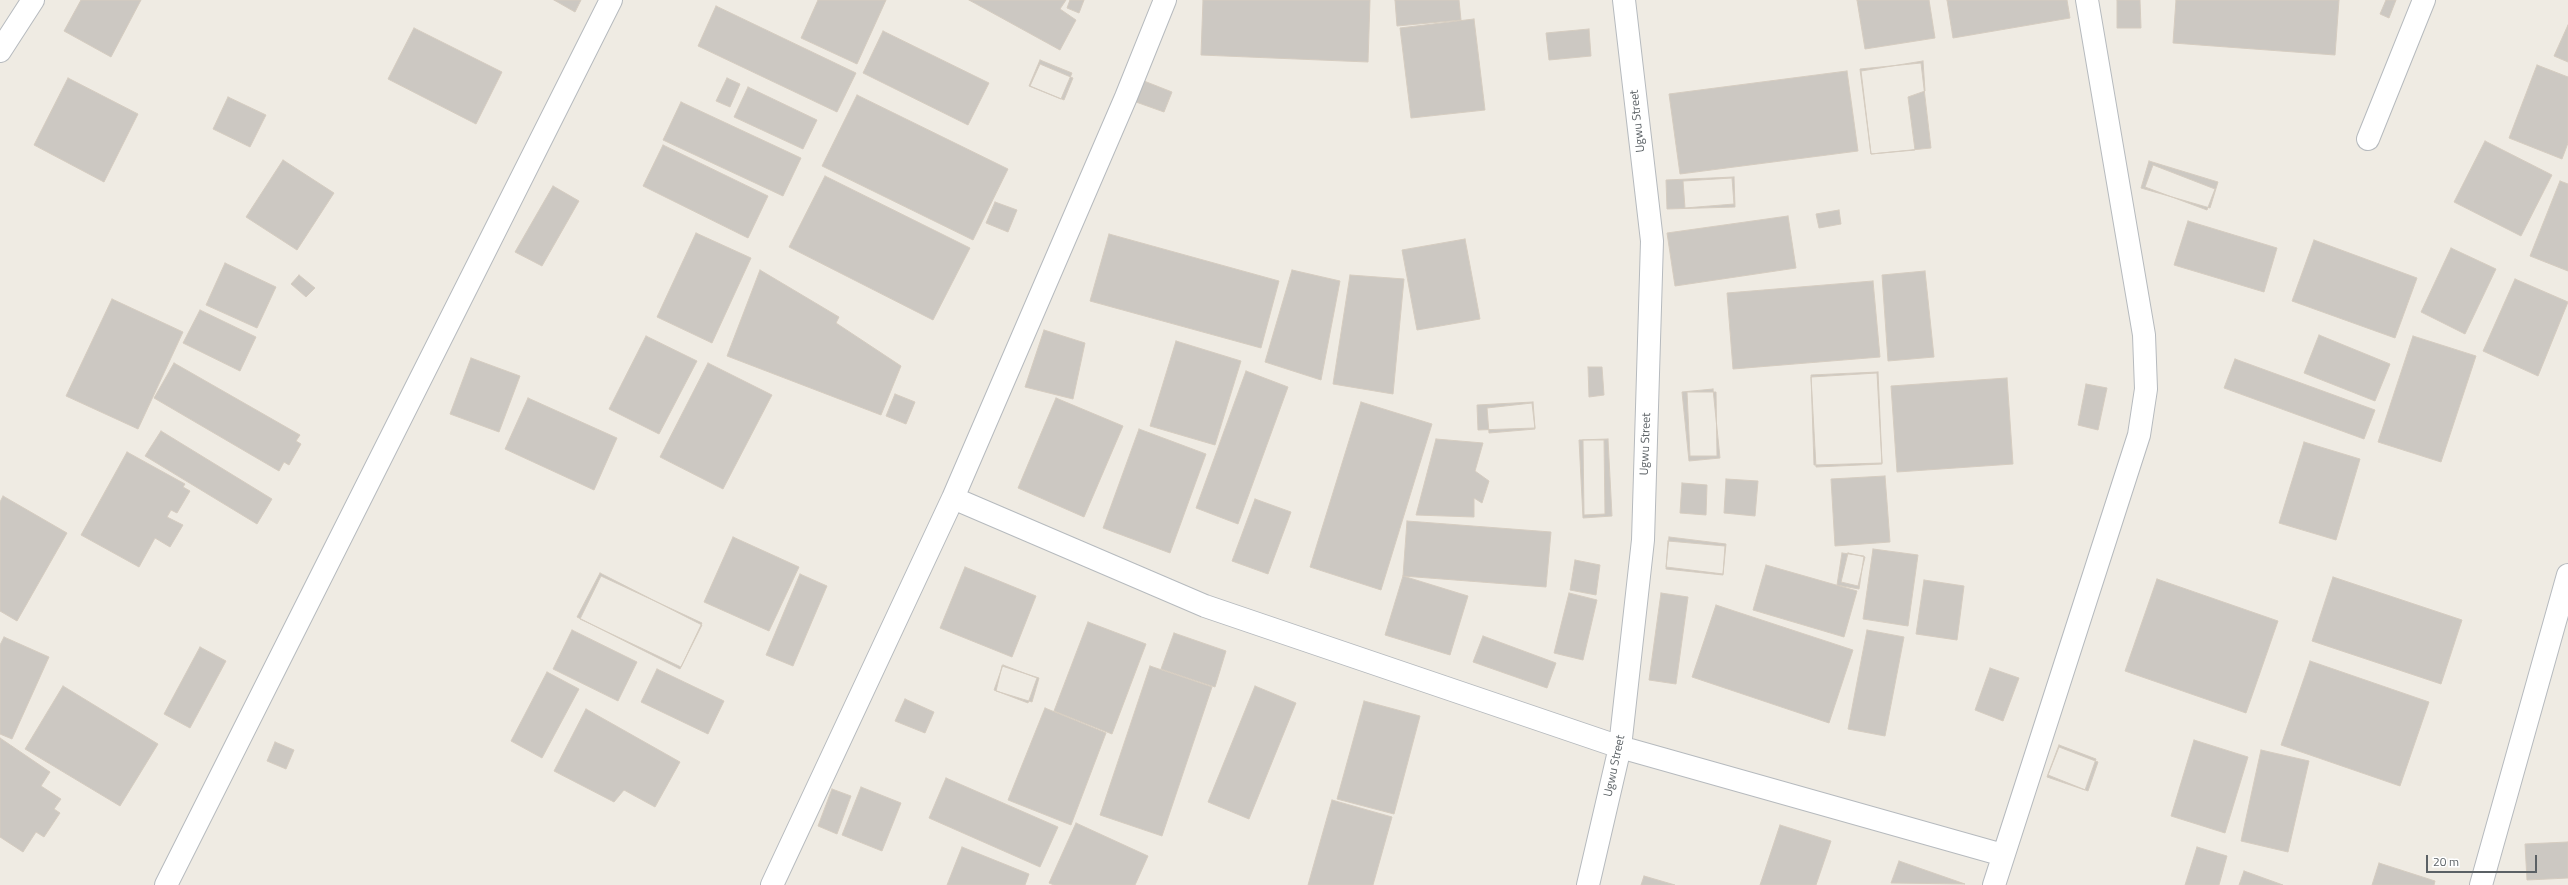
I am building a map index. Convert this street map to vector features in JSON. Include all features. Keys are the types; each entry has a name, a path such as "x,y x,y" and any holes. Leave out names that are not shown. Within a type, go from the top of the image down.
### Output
{"street":[{"path":"0,51 33,0"},
{"path":"166,885 611,0"},
{"path":"772,885 953,498 1126,97 1165,0"},
{"name":"Ugwu Street","path":"1588,885 1620,747 1643,540 1652,241 1624,0"},
{"path":"1994,885 2139,436 2146,389 2144,335 2087,0"},
{"path":"2368,139 2424,0"},
{"path":"953,498 1205,606 1620,747 2003,855"},
{"path":"2481,885 2568,575"}],"building":[{"path":"81,0 141,0 111,57 64,31"},
{"path":"554,0 581,0 575,12"},
{"path":"818,0 886,0 857,64 801,38"},
{"path":"969,0 1066,0 1060,9 1076,20 1060,50"},
{"path":"1070,0 1084,0 1079,13 1067,8"},
{"path":"1203,0 1370,0 1368,62 1201,55"},
{"path":"1395,0 1459,0 1461,20 1397,26"},
{"path":"1857,0 1929,0 1935,38 1865,49"},
{"path":"1947,0 2067,0 2070,18 1953,38"},
{"path":"2117,0 2140,0 2141,28 2117,28"},
{"path":"2176,0 2339,0 2335,55 2173,43"},
{"path":"2386,0 2396,0 2389,18 2380,14"},
{"path":"716,6 856,73 837,112 698,46"},
{"path":"1474,19 1485,110 1411,118 1400,28"},
{"path":"2568,25 2568,62 2554,56"},
{"path":"414,28 502,72 476,124 388,79"},
{"path":"1589,29 1591,56 1549,60 1546,33"},
{"path":"883,31 989,83 968,125 863,73"},
{"path":"1040,60 1072,73 1061,99 1029,86"},
{"path":"1923,61 1925,91 1908,97 1915,150 1871,154 1861,71"},
{"path":"1921,63 1931,148 1871,154 1860,69"},
{"path":"1040,64 1073,78 1064,100 1030,86"},
{"path":"2537,65 2568,77 2568,143 2562,159 2509,138"},
{"path":"1847,71 1858,151 1680,174 1669,94"},
{"path":"68,78 138,114 104,182 34,145"},
{"path":"727,78 740,84 730,107 716,101"},
{"path":"1144,81 1172,92 1164,112 1136,102"},
{"path":"748,87 817,120 803,149 734,117"},
{"path":"857,95 1008,169 973,240 822,166"},
{"path":"228,97 266,115 250,147 213,129"},
{"path":"681,102 801,158 783,196 663,140"},
{"path":"2485,141 2552,175 2521,236 2454,202"},
{"path":"663,145 768,196 748,238 643,186"},
{"path":"283,160 334,193 297,250 246,217"},
{"path":"2149,161 2218,182 2210,208 2141,188"},
{"path":"2153,165 2215,189 2207,210 2145,187"},
{"path":"825,176 970,248 933,320 789,247"},
{"path":"1734,177 1735,207 1667,209 1666,180"},
{"path":"1732,178 1734,204 1685,208 1683,181"},
{"path":"2560,181 2568,184 2568,271 2530,256"},
{"path":"553,186 579,201 542,266 515,252"},
{"path":"995,202 1017,210 1008,232 986,223"},
{"path":"1839,210 1841,224 1819,228 1816,214"},
{"path":"1788,216 1796,268 1675,286 1667,233"},
{"path":"2188,221 2277,248 2264,292 2174,265"},
{"path":"696,233 751,258 712,343 657,317"},
{"path":"1109,234 1279,281 1261,348 1090,301"},
{"path":"1465,239 1480,319 1417,330 1402,250"},
{"path":"2314,240 2417,278 2395,338 2292,301"},
{"path":"2451,248 2496,269 2465,334 2421,312"},
{"path":"225,263 276,287 257,328 206,305"},
{"path":"760,270 839,317 836,323 901,366 881,415 727,356"},
{"path":"1292,270 1340,281 1321,380 1265,362"},
{"path":"1925,271 1934,357 1888,361 1882,275"},
{"path":"299,275 315,288 306,297 291,284"},
{"path":"1350,275 1404,279 1393,394 1333,384"},
{"path":"2515,279 2568,302 2538,376 2483,351"},
{"path":"1873,281 1880,357 1733,369 1727,293"},
{"path":"112,299 183,332 138,429 66,396"},
{"path":"200,310 256,337 240,371 183,343"},
{"path":"1044,330 1085,343 1073,399 1025,387"},
{"path":"2319,335 2390,364 2375,401 2304,373"},
{"path":"646,336 697,361 659,434 609,409"},
{"path":"2413,336 2476,356 2441,462 2378,442"},
{"path":"1176,341 1241,361 1215,445 1150,426"},
{"path":"471,358 520,376 499,432 450,414"},
{"path":"2235,359 2375,410 2364,439 2224,388"},
{"path":"174,363 300,435 296,441 301,444 289,465 284,462 279,471 154,398"},
{"path":"708,363 772,395 723,489 660,457"},
{"path":"1588,367 1602,367 1604,395 1589,397"},
{"path":"1246,371 1288,387 1238,524 1196,508"},
{"path":"1878,372 1882,463 1814,465 1811,375"},
{"path":"1877,373 1882,464 1816,467 1811,377"},
{"path":"2007,378 2013,464 1897,472 1891,386"},
{"path":"2086,384 2107,388 2098,430 2078,425"},
{"path":"1713,389 1720,458 1689,461 1682,392"},
{"path":"1687,392 1716,392 1717,456 1690,456"},
{"path":"895,394 915,402 906,424 886,416"},
{"path":"528,398 617,438 594,490 505,449"},
{"path":"1056,398 1123,426 1084,517 1018,488"},
{"path":"1361,402 1432,424 1381,590 1310,567"},
{"path":"1533,402 1535,428 1478,430 1477,405"},
{"path":"1532,403 1535,429 1489,433 1487,408"},
{"path":"1139,429 1206,454 1170,553 1103,528"},
{"path":"161,431 272,499 257,524 145,456"},
{"path":"1436,439 1483,443 1475,471 1489,481 1482,503 1474,498 1474,517 1416,515"},
{"path":"1608,439 1612,516 1583,518 1579,440"},
{"path":"1583,440 1604,440 1605,514 1584,515"},
{"path":"2304,442 2360,459 2336,540 2279,523"},
{"path":"127,452 185,484 183,487 190,491 177,513 171,510 167,517 183,525 170,547 155,538 139,567 81,535"},
{"path":"1885,476 1890,542 1835,546 1831,479"},
{"path":"1726,479 1758,481 1755,516 1724,513"},
{"path":"1682,483 1707,485 1706,515 1680,513"},
{"path":"3,496 67,533 17,621 0,611 0,502"},
{"path":"1255,499 1291,512 1268,574 1232,561"},
{"path":"1407,521 1551,532 1546,587 1403,576"},
{"path":"733,537 799,567 769,631 704,602"},
{"path":"1669,537 1726,544 1723,574 1666,567"},
{"path":"1668,541 1725,546 1723,575 1666,569"},
{"path":"1873,549 1918,555 1908,626 1863,619"},
{"path":"1842,553 1864,556 1859,589 1837,585"},
{"path":"1848,553 1865,557 1858,586 1841,582"},
{"path":"1575,560 1600,565 1596,595 1570,590"},
{"path":"1766,565 1857,591 1844,637 1753,610"},
{"path":"965,567 1036,596 1012,657 940,628"},
{"path":"600,573 702,625 680,669 577,617"},
{"path":"800,574 827,586 793,666 766,655"},
{"path":"601,576 702,623 681,667 580,619"},
{"path":"1403,576 1468,596 1450,655 1385,635"},
{"path":"2333,577 2462,620 2441,684 2312,641"},
{"path":"2157,579 2278,621 2246,713 2125,671"},
{"path":"1924,580 1964,586 1957,640 1916,634"},
{"path":"1569,593 1597,600 1583,660 1554,653"},
{"path":"1661,593 1688,597 1676,684 1649,680"},
{"path":"1716,605 1853,650 1829,723 1692,677"},
{"path":"1088,622 1146,644 1112,734 1054,711"},
{"path":"572,630 637,662 618,701 553,669"},
{"path":"1867,630 1904,637 1885,736 1848,729"},
{"path":"1174,633 1226,651 1215,687 1161,669"},
{"path":"1483,636 1556,663 1547,688 1473,662"},
{"path":"4,637 49,657 12,739 0,734 0,645"},
{"path":"200,647 226,661 190,728 164,714"},
{"path":"2310,661 2429,702 2400,786 2281,745"},
{"path":"1003,665 1037,678 1028,703 994,690"},
{"path":"1002,666 1039,678 1032,702 996,691"},
{"path":"1150,666 1212,687 1162,836 1100,815"},
{"path":"1990,668 2019,678 2003,721 1975,710"},
{"path":"657,669 724,701 708,734 641,702"},
{"path":"547,672 579,689 542,758 511,741"},
{"path":"63,686 158,744 120,806 25,749"},
{"path":"1255,686 1296,703 1249,819 1208,802"},
{"path":"905,699 934,712 925,733 895,721"},
{"path":"1364,701 1420,716 1394,814 1337,799"},
{"path":"1045,708 1106,733 1071,825 1008,800"},
{"path":"586,709 680,762 655,807 624,790 614,802 554,771"},
{"path":"0,738 50,772 41,786 61,799 54,809 60,813 44,837 36,832 23,852 0,837"},
{"path":"2194,740 2248,757 2225,833 2171,816"},
{"path":"275,742 294,750 286,769 267,761"},
{"path":"2059,745 2096,759 2085,790 2047,777"},
{"path":"2059,747 2098,762 2088,791 2048,775"},
{"path":"2261,750 2309,761 2288,852 2241,841"},
{"path":"946,778 1058,827 1040,867 929,818"},
{"path":"861,787 901,803 882,851 842,835"},
{"path":"832,789 851,796 837,834 818,826"},
{"path":"1332,800 1392,817 1373,885 1308,885"},
{"path":"1076,823 1148,856 1135,885 1054,885 1049,883"},
{"path":"1780,825 1831,841 1816,885 1760,885"},
{"path":"2568,842 2568,878 2527,880 2525,844"},
{"path":"962,847 1029,874 1025,885 947,885"},
{"path":"2197,847 2227,856 2219,885 2185,885"},
{"path":"1899,861 1965,884 1891,883"},
{"path":"2379,863 2435,881 2434,885 2372,885"},
{"path":"2244,871 2283,885 2239,885"},
{"path":"1644,876 1675,885 1641,885"}]}
